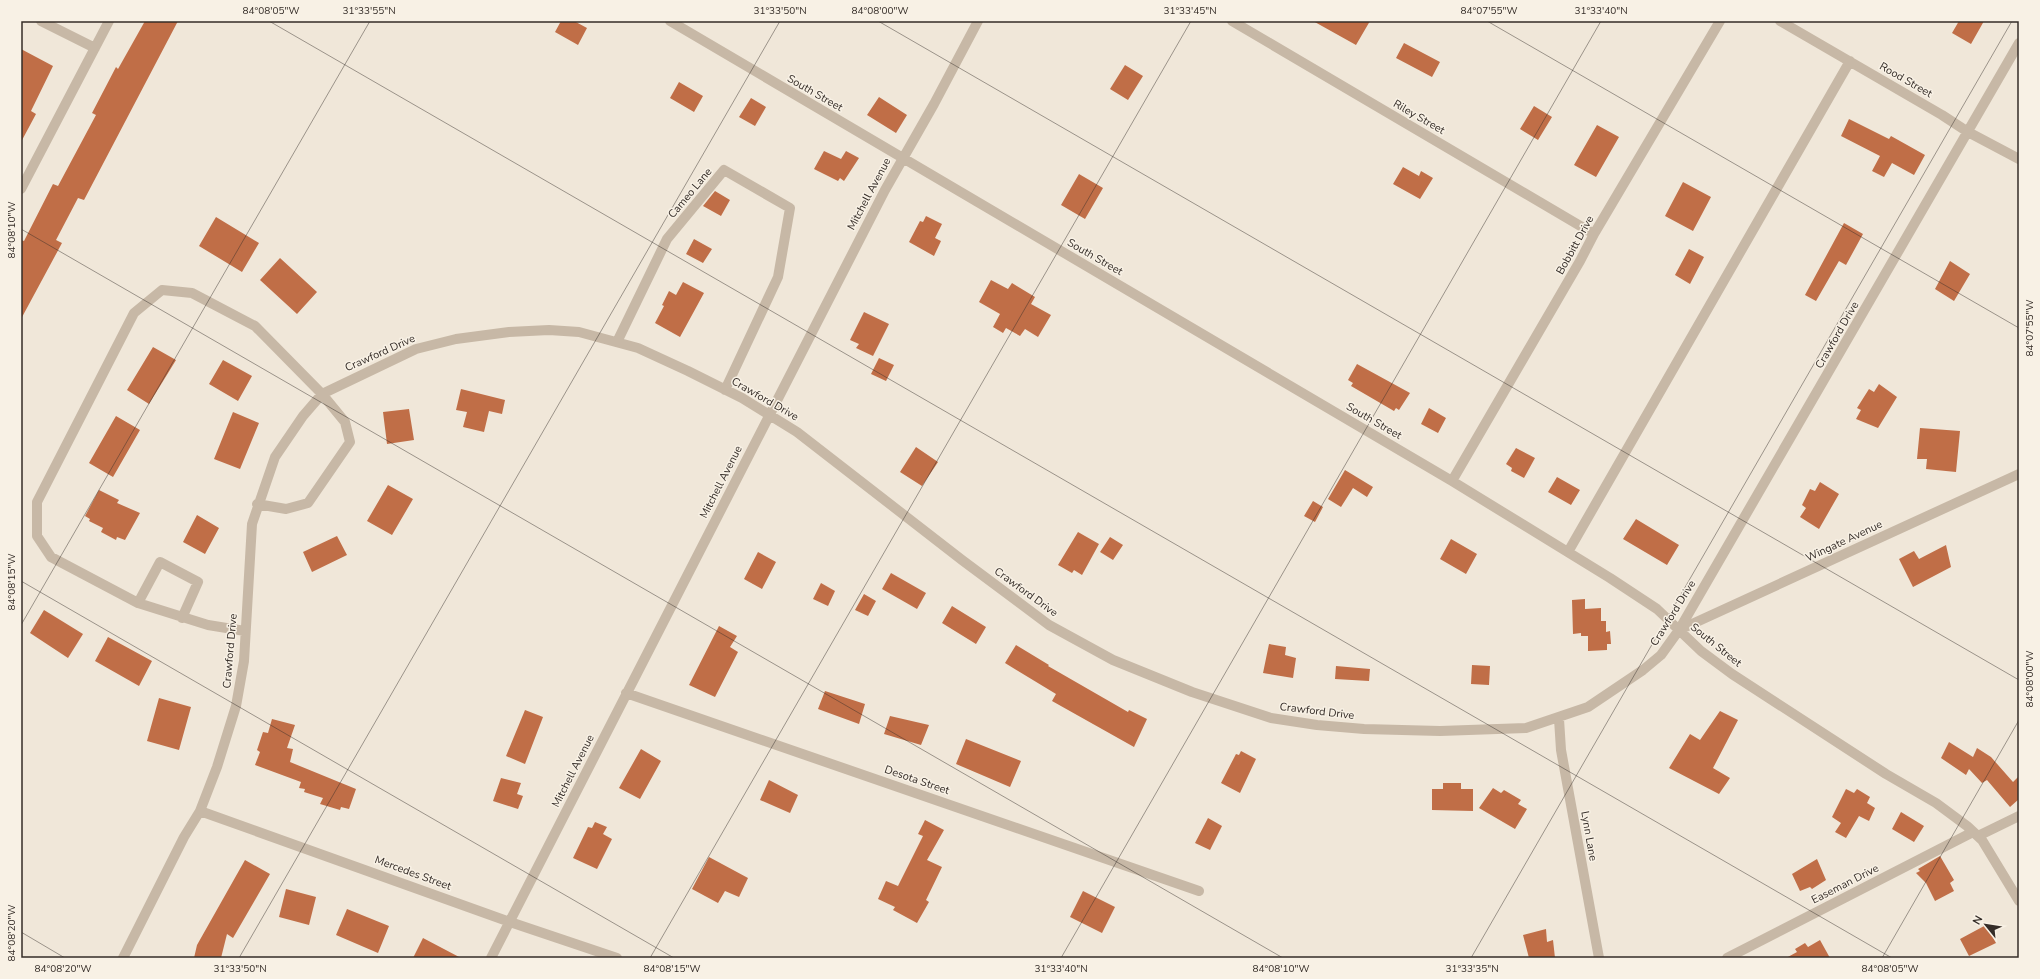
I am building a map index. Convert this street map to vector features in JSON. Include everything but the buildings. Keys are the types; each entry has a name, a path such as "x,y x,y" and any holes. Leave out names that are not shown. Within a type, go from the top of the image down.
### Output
{"street":[{"path":"41,21 95,48"},
{"path":"21,189 109,21"},
{"name":"South Street","path":"670,21 1452,481 1568,552 1657,610 1701,651 1732,674 1886,774 1936,803 1976,834 2019,901"},
{"name":"Mitchell Avenue","path":"491,958 769,414 902,158 934,104 978,21"},
{"name":"Riley Street","path":"1232,21 1594,234"},
{"name":"Bobbitt Drive","path":"1452,481 1576,268 1594,234 1720,21"},
{"name":"Rood Street","path":"1780,21 1942,114 1968,132 2019,159"},
{"name":"Crawford Drive","path":"123,958 184,837 200,811 217,767 236,706 242,675 250,543 252,524 257,504 275,457 303,416 322,394 416,349 456,339 509,332 549,330 579,332 617,342 645,351 725,390 769,414 797,432 962,560 1049,625 1113,660 1192,692 1270,718 1317,725 1364,729 1440,731 1526,728 1558,719 1588,707 1643,670 1661,655 1679,630 2019,43"},
{"path":"1568,552 1850,61"},
{"name":"Cameo Lane","path":"617,342 667,239 724,170 790,208 778,277 725,390"},
{"path":"245,631 208,625 138,603 51,557 37,536 37,502 134,313 162,290 192,293 255,326 322,394 344,422 350,442 308,504 286,509 257,504"},
{"name":"Wingate Avenue","path":"1679,630 2019,474"},
{"path":"138,603 160,562 198,582 182,618"},
{"name":"Desota Street","path":"626,693 1199,891"},
{"name":"Lynn Lane","path":"1558,719 1561,750 1599,958"},
{"name":"Mercedes Street","path":"200,811 510,922 617,958"},
{"name":"Easeman Drive","path":"1727,958 1976,834 2019,816"}]}
